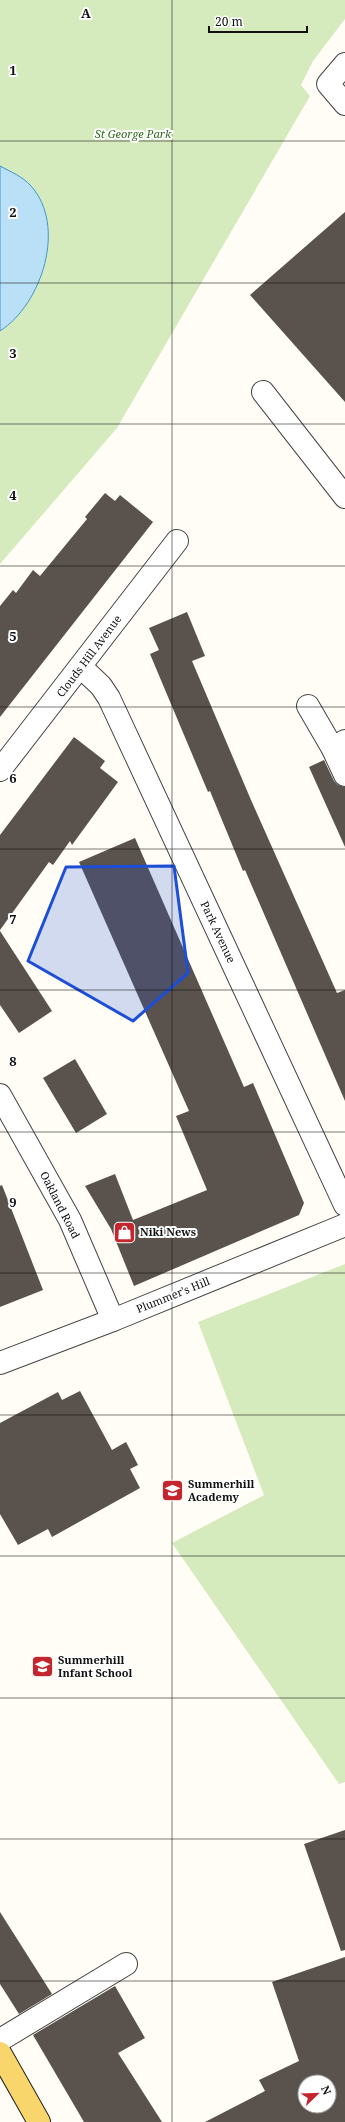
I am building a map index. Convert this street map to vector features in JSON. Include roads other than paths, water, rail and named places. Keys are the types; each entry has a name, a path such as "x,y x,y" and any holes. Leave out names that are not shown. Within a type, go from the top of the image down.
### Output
{"main road":[{"path":"0,2053 39,2122"}],"street":[{"path":"345,64 328,84 345,104"},
{"path":"263,392 345,497"},
{"name":"Clouds Hill Avenue","path":"0,770 81,667 177,540"},
{"name":"Park Avenue","path":"81,667 101,686 109,698 345,1205"},
{"path":"308,706 339,745 345,775"},
{"name":"Oakland Road","path":"0,1094 70,1220 113,1320"},
{"name":"Plummer's Hill","path":"0,1363 113,1320 345,1225"},
{"path":"0,2040 126,1964"}],"water":[{"path":"0,166 16,174 28,183 42,203 47,222 48,242 45,263 38,284 28,303 15,319 0,331"}],"place":[{"name":"Niki News","path":"125,1232"},
{"name":"Summerhill Academy","path":"172,1490"},
{"name":"Summerhill Infant School","path":"42,1666"}],"park label":[{"name":"St George Park","path":"133,134"}]}
